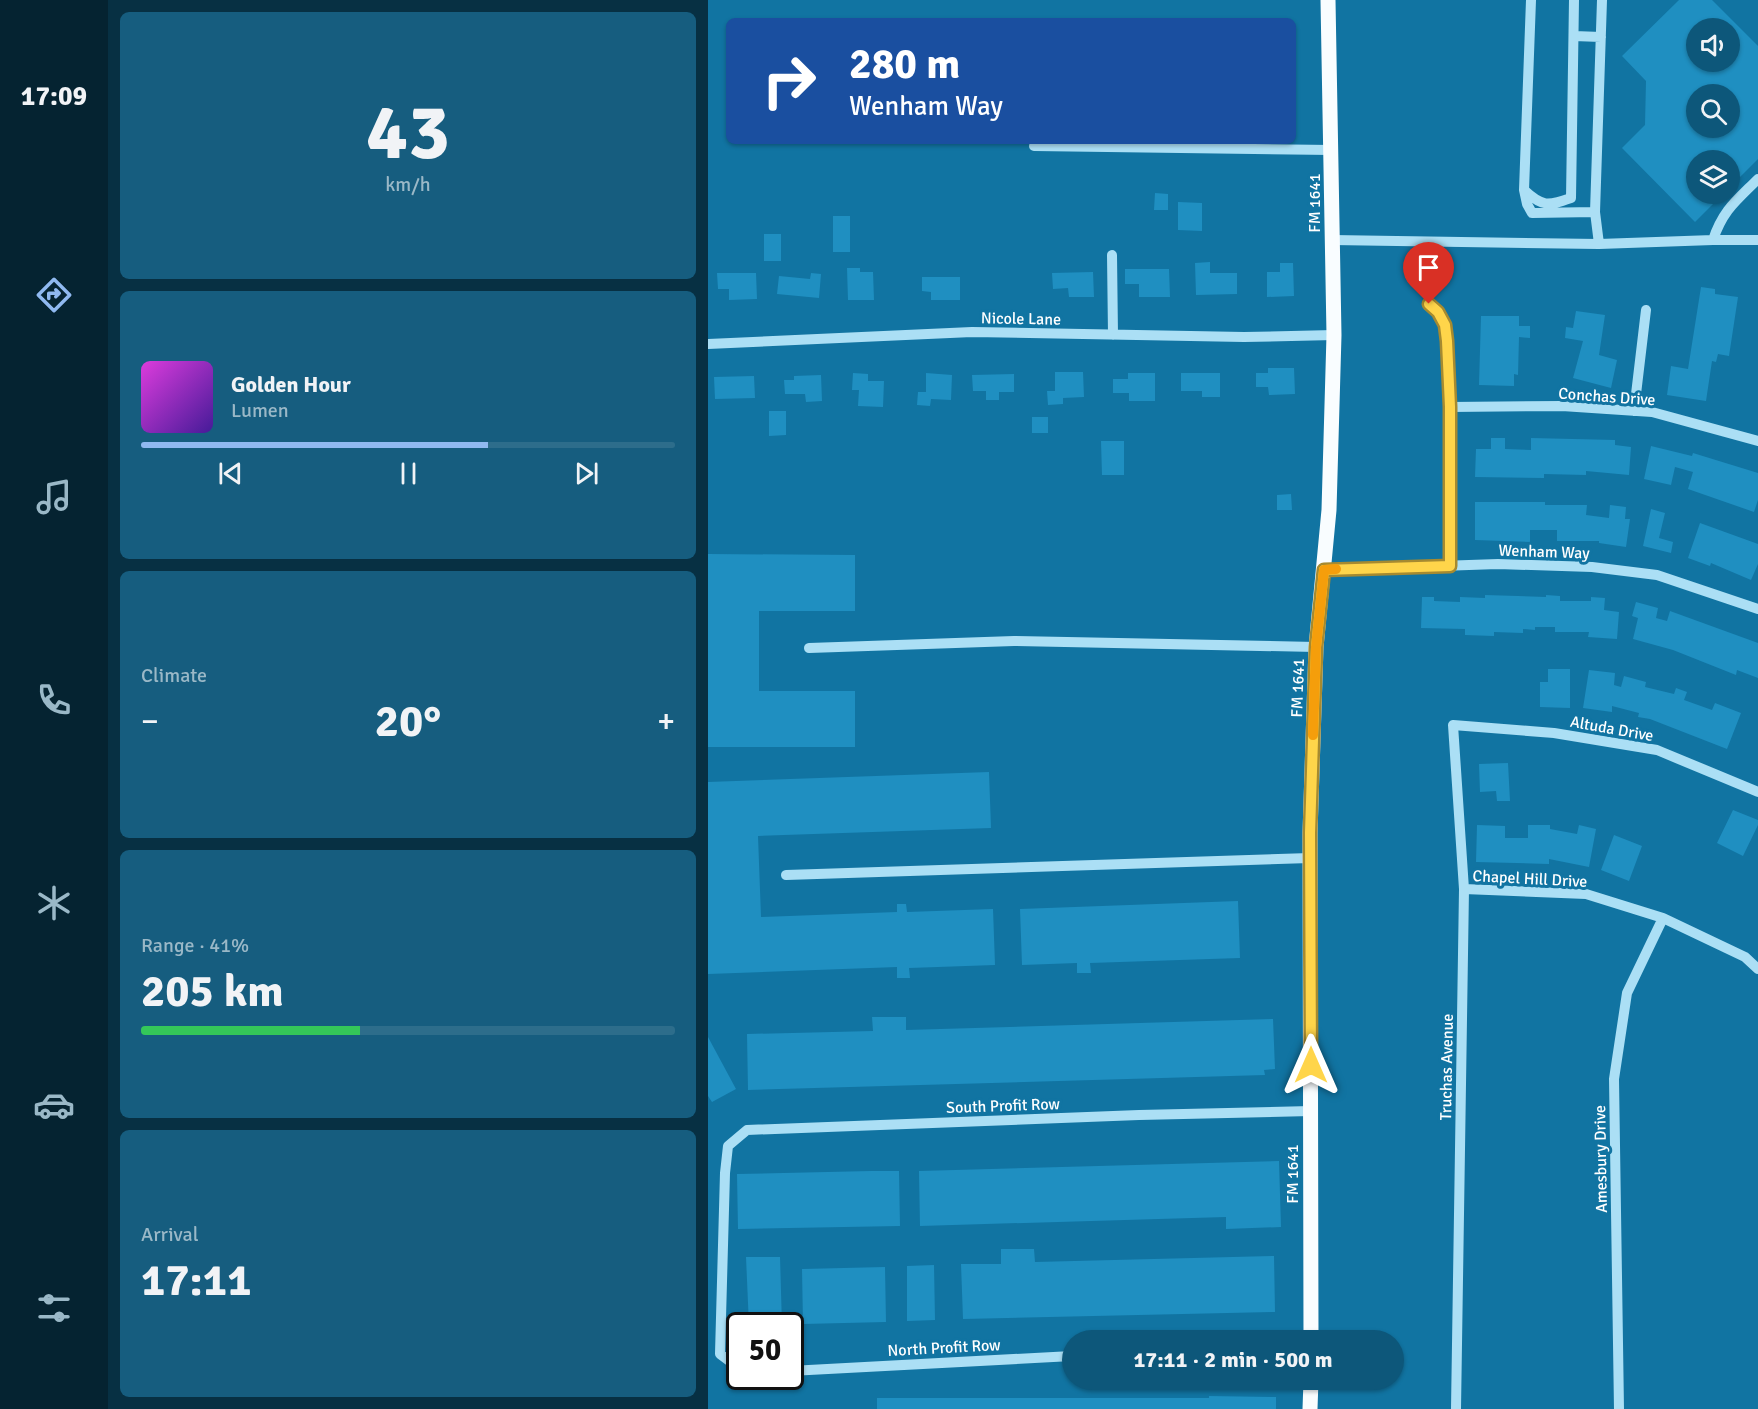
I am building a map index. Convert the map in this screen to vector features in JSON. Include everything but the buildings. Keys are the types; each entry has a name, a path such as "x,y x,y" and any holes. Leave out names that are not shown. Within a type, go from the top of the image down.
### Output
{"main road":[{"name":"FM 1641","path":"1311,1330 1310,858 1316,647 1329,510 1334,334 1328,0"},
{"path":"1310,1409 1311,1390"}],"street":[{"path":"1531,0 1524,190 1527,204 1532,213 1595,212"},
{"path":"1524,190 1538,203 1553,204 1571,198 1574,0"},
{"path":"1599,244 1595,212 1602,0"},
{"path":"1574,36 1601,38"},
{"path":"1034,146 1332,150"},
{"path":"1713,240 1719,221 1727,209 1758,179"},
{"path":"1332,240 1599,244 1758,240"},
{"path":"1112,255 1113,335"},
{"path":"1429,304 1438,312 1445,325 1450,407 1450,566"},
{"path":"1634,411 1646,310"},
{"name":"Nicole Lane","path":"708,344 972,332 1244,338 1334,334"},
{"name":"Conchas Drive","path":"1450,407 1562,406 1652,412 1758,441"},
{"name":"Wenham Way","path":"1324,570 1498,564 1592,567 1658,575 1758,609"},
{"path":"809,648 1014,641 1316,647"},
{"name":"Altuda Drive","path":"1453,725 1554,733 1657,750 1758,792"},
{"name":"Truchas Avenue","path":"1453,725 1464,889 1456,1409"},
{"path":"786,875 1310,858"},
{"name":"Chapel Hill Drive","path":"1464,889 1586,894 1663,918 1745,957 1758,969"},
{"name":"Amesbury Drive","path":"1619,1409 1614,1079 1627,993 1663,918"},
{"name":"South Profit Row","path":"726,1358 720,1354 724,1173 728,1146 747,1130 1311,1111"},
{"name":"North Profit Row","path":"804,1370 1062,1357"}],"slow traffic":[{"path":"1313,735 1316,647 1324,570 1336,569"}],"route":[{"path":"1311,1065 1310,833 1316,647 1324,570 1450,566 1450,407 1447,341 1445,325 1438,312 1429,304"}]}
